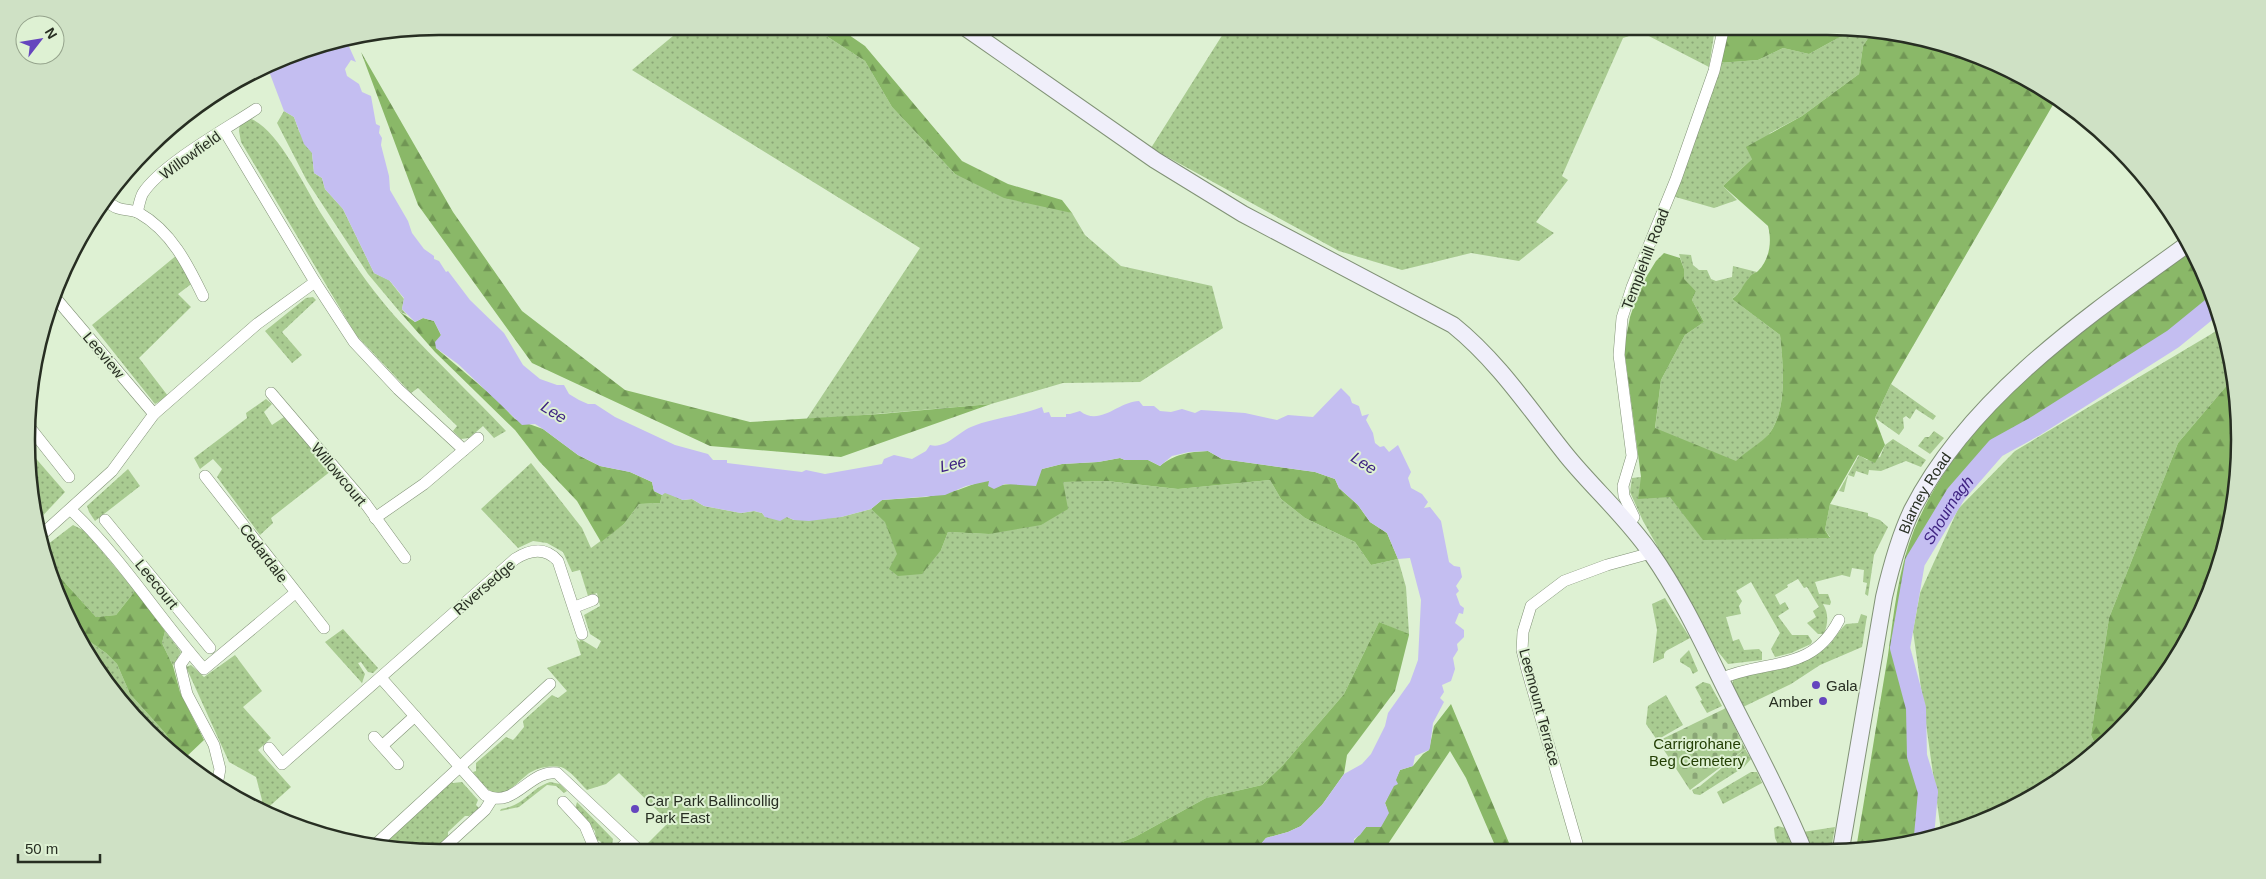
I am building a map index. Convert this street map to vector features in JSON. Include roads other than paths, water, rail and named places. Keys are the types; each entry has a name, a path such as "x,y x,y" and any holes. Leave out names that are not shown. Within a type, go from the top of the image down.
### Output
{"main road":[{"path":"975,35 1088,115 1187,180 1243,214 1453,325 1476,344 1508,379 1568,457 1629,524 1651,553 1690,619 1778,794 1801,844"},
{"name":"Blarney Road","path":"1842,843 1884,597 1901,538 1928,481 1966,430 2021,375 2079,323 2182,248"}],"street":[{"name":"Templehill Road","path":"1629,524 1634,517 1624,496 1623,486 1632,456 1619,355 1622,318 1679,170 1714,71 1722,35"},
{"name":"Willowfield","path":"138,212 142,194 162,174 256,109"},
{"path":"224,130 315,282 360,348 398,389 464,450"},
{"path":"111,204 125,212 138,212 155,225 182,255 204,296"},
{"path":"46,531 112,471 154,414 257,324 315,282"},
{"name":"Leeview","path":"59,303 154,414"},
{"name":"Willowcourt","path":"271,393 375,518 405,558"},
{"path":"35,434 69,476"},
{"path":"375,518 424,484 478,438"},
{"name":"Cedardale","path":"205,476 324,628"},
{"path":"71,510 91,529 143,590 204,669 295,593"},
{"name":"Leecourt","path":"105,520 210,648"},
{"name":"Riversedge","path":"269,748 282,764 515,559 525,553 534,550 548,553 560,565 575,607 582,634"},
{"name":"Leemount Terrace","path":"1577,844 1527,670 1522,650 1523,632 1531,606 1564,581 1607,565 1651,553"},
{"path":"143,590 155,581"},
{"path":"575,607 593,600"},
{"path":"1720,679 1734,674 1789,662 1804,656 1831,636 1839,620"},
{"path":"189,652 180,664 187,694 214,745 220,769 218,778"},
{"path":"381,678 485,795 492,798 508,798 535,777 549,772 557,773 632,844"},
{"path":"381,840 550,684"},
{"path":"398,764 378,741 415,716"},
{"path":"447,844 485,810 492,798"},
{"path":"563,802 585,826 593,844"},
{"path":"625,844 629,841"}],"water":[{"name":"Lee","path":"349,46 356,62 351,60 345,69 347,76 359,84 362,92 371,96 376,124 380,126 379,133 382,138 381,145 389,176 390,190 408,221 412,233 424,249 434,256 434,259 439,261 446,272 448,271 470,300 504,333 523,365 540,379 557,385 564,385 569,394 579,400 588,404 595,404 615,417 675,445 708,454 713,460 727,460 727,463 802,472 806,470 825,474 882,464 884,459 894,455 912,459 926,451 930,445 936,446 946,443 971,427 1042,407 1044,413 1049,412 1051,417 1066,417 1066,414 1080,411 1087,415 1095,416 1139,401 1143,406 1154,406 1160,411 1171,412 1182,409 1195,413 1201,410 1245,413 1277,420 1288,415 1313,417 1341,388 1350,397 1352,403 1359,406 1362,416 1369,414 1366,420 1373,433 1375,443 1380,447 1384,446 1389,452 1398,445 1411,472 1408,478 1411,488 1422,494 1428,502 1424,508 1430,507 1441,521 1449,562 1454,566 1460,567 1462,577 1456,586 1459,591 1456,594 1460,605 1464,608 1463,614 1459,613 1455,623 1464,630 1464,637 1457,644 1458,650 1453,658 1455,669 1451,681 1442,685 1444,692 1440,698 1444,702 1433,723 1429,750 1415,756 1413,766 1400,770 1396,780 1398,784 1394,786 1385,803 1389,813 1381,827 1366,827 1354,839 1354,844 1261,844 1266,838 1301,826 1322,805 1344,774 1362,764 1371,754 1385,726 1388,713 1410,682 1418,660 1421,600 1410,558 1398,559 1387,533 1370,522 1358,505 1339,488 1335,479 1315,472 1222,459 1208,451 1189,452 1172,456 1160,466 1148,460 1125,460 1120,458 1098,462 1062,464 1042,469 1036,486 1005,484 994,489 988,486 989,481 966,486 945,495 882,500 871,509 841,517 809,521 794,520 787,517 780,521 765,517 762,513 754,511 741,513 704,506 692,499 683,500 665,493 662,495 654,491 652,482 630,472 600,466 578,455 535,424 522,425 458,364 436,348 435,342 441,335 434,321 423,318 415,322 402,309 404,298 390,281 374,273 343,209 325,189 322,178 314,173 312,153 304,144 294,117 284,111 270,73 309,56"}],"waterway":[{"name":"Shournagh","path":"1924,832 1928,792 1917,756 1916,708 1900,648 1915,562 1956,494 1996,448 2034,427 2173,339 2210,309"}],"place":[{"name":"Gala","path":"1816,685"},
{"name":"Amber","path":"1823,701"},
{"name":"Car Park Ballincollig Park East","path":"635,809"}],"park label":[{"name":"Carrigrohane Beg Cemetery","path":"1697,752"}]}
